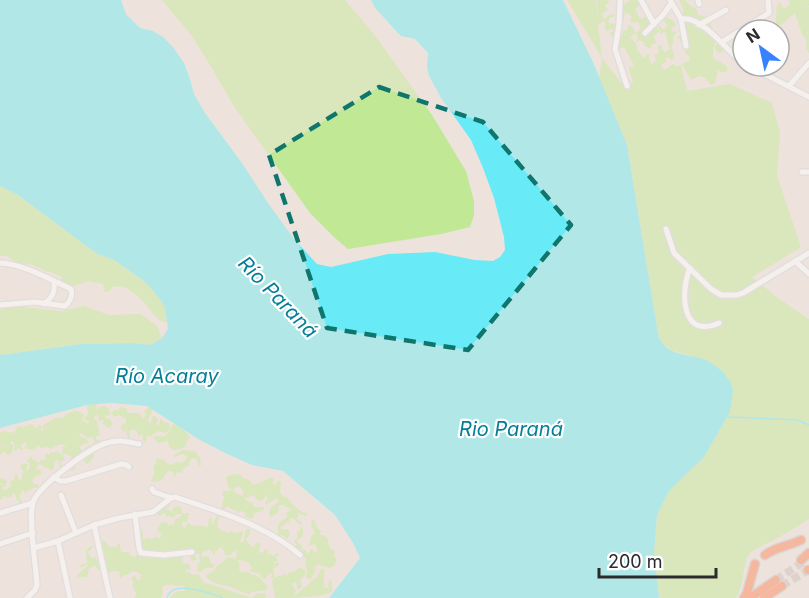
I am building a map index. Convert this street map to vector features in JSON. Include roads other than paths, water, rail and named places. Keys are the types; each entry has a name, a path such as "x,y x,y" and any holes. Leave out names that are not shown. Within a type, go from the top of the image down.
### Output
{"highway":[{"path":"765,555 801,540"},
{"path":"804,560 809,553"},
{"path":"744,598 755,564"},
{"path":"750,598 779,583 764,598"}],"street":[{"path":"620,0 615,49 627,86"},
{"path":"641,0 654,24"},
{"path":"722,42 769,12 768,0"},
{"path":"645,33 670,2 681,18 686,46"},
{"path":"699,25 726,10"},
{"path":"681,18 688,18 707,29 731,53"},
{"path":"789,86 809,63"},
{"path":"773,78 809,97"},
{"path":"666,229 674,253 711,289 721,295 737,295 809,253"},
{"path":"795,261 809,274"},
{"path":"0,263 25,269 54,281 71,289 73,295 65,306 35,302 0,305"},
{"path":"690,268 685,280 684,293 691,321 703,327 719,323"},
{"path":"44,304 54,294 54,281"},
{"path":"27,598 37,585 31,517 33,503 38,493 54,477 99,446 108,442 123,441 139,444"},
{"path":"54,477 60,481 66,481 121,464 129,467"},
{"path":"152,489 154,492 206,507 265,531 300,555"},
{"path":"61,495 76,533"},
{"path":"34,548 58,541 94,525 135,514 153,512 171,498"},
{"path":"0,513 33,503"},
{"path":"135,514 141,553 171,555 192,552"},
{"path":"94,525 110,598"},
{"path":"0,544 33,532"},
{"path":"58,541 70,598"}],"water":[{"name":"Rio Paraná","path":"0,0 121,0 126,14 140,28 153,31 173,47 184,63 194,94 205,113 268,203 294,239 317,264 331,267 388,254 435,252 493,261 505,250 494,198 483,168 471,140 441,98 429,76 428,53 415,39 401,36 375,8 371,0 563,0 593,62 627,145 659,339 667,348 677,353 704,359 713,364 724,373 733,391 730,412 704,457 669,491 657,515 654,552 659,598 329,598 360,558 335,515 283,471 252,465 225,453 198,439 147,406 111,403 87,405 0,428 0,355 82,344 150,345 162,338 168,329 165,308 151,288 140,278 114,260 98,254 18,195 0,186"}],"waterway":[{"path":"727,417 797,420 809,425"},
{"path":"167,598 172,591 184,588 222,598"}],"tunnel":[{"path":"776,580 803,562"},
{"path":"782,586 808,570"}],"water label":[{"name":"Río Paraná","path":"278,297"},
{"name":"Río Acaray","path":"167,376"}]}
